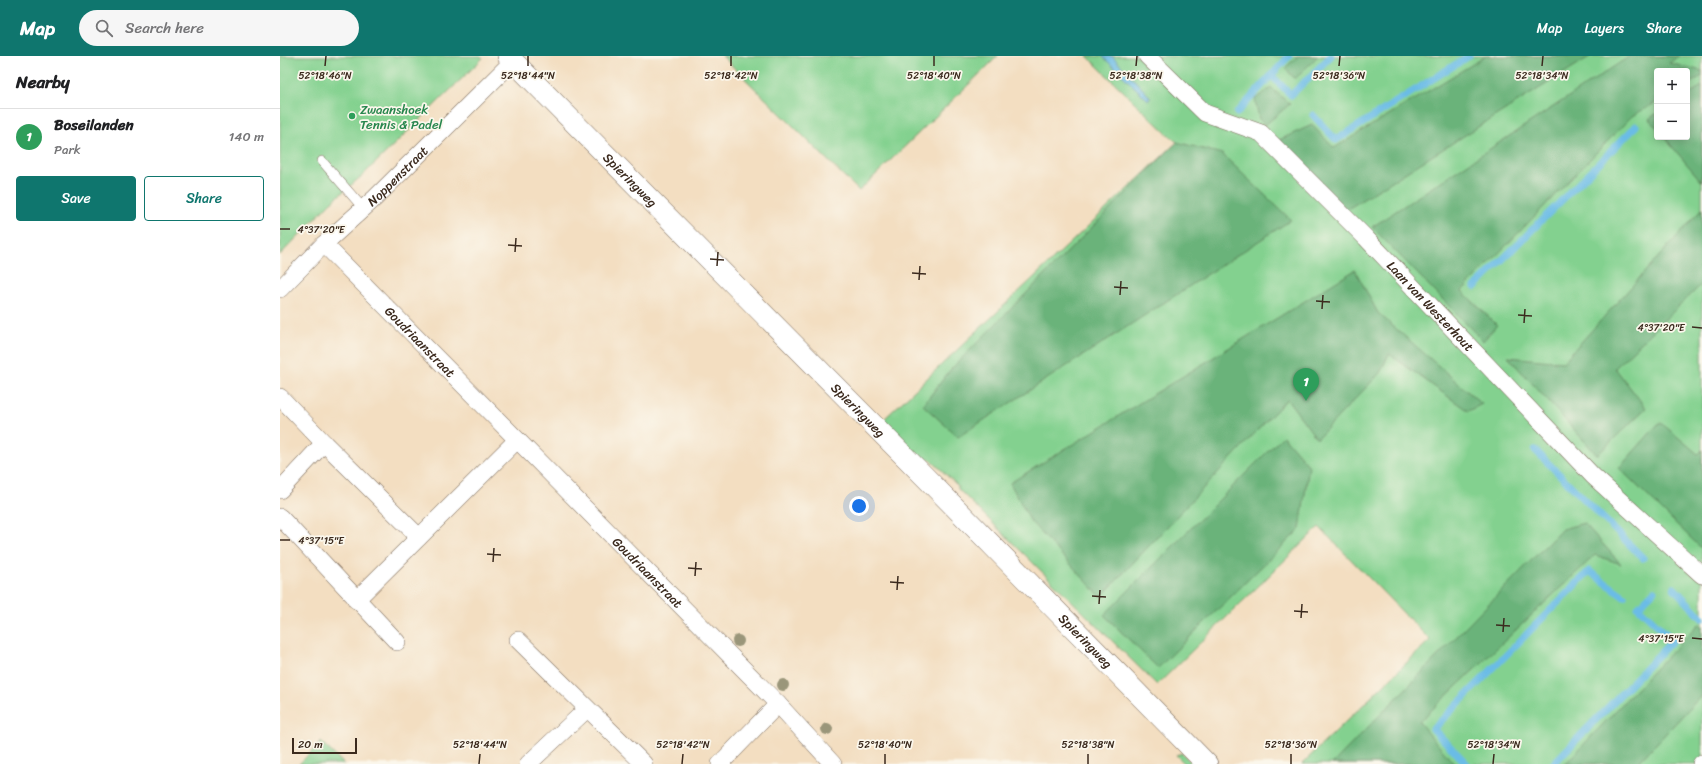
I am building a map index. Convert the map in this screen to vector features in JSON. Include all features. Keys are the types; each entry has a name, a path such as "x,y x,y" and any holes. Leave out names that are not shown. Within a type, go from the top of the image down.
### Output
{"street":[{"name":"Laan van Westerhout","path":"1147,56 1205,113 1260,133 1357,229 1593,476 1702,575"},
{"name":"Noppenstraat","path":"280,289 324,244 375,198 510,58"},
{"name":"Spieringweg","path":"510,58 934,485 1207,764"},
{"name":"Goudriaanstraat","path":"324,244 778,704 833,764"},
{"path":"280,397 419,537"},
{"path":"356,600 517,440"},
{"path":"280,490 324,443"},
{"path":"280,517 356,600 397,642"},
{"path":"518,640 644,764"},
{"path":"720,764 778,704"},
{"path":"528,764 587,709"}],"lane":[{"path":"322,161 363,208"}],"green space":[{"name":"Zwaanshoek Tennis & Padel","path":"280,56 481,56 483,58 363,175 330,203 280,255"},
{"path":"722,56 998,56 859,191"},
{"path":"1087,56 1702,56 1702,764 1302,764 1430,640 1319,527 1157,685 958,489 958,486 931,460 922,459 883,420 1177,142"},
{"path":"1298,56 1318,56 1295,79 1285,68"},
{"path":"1486,56 1591,56 1346,210 1279,140 1312,125 1334,148"},
{"path":"1630,56 1680,56 1669,63 1690,68 1654,68 1654,104 1632,116 1462,291 1497,325 1483,341 1372,227"},
{"path":"1690,68 1702,71 1702,76 1690,83"},
{"path":"1702,86 1702,182 1667,140 1690,140 1690,93"},
{"path":"1271,88 1290,104 1265,125 1259,119 1255,99"},
{"path":"1654,115 1654,125 1649,119"},
{"path":"1177,142 1222,154 1291,220 958,437 923,405 951,369"},
{"path":"1702,209 1702,284 1615,368 1646,408 1597,455 1508,357 1563,362"},
{"path":"1355,270 1378,313 1482,404 1468,411 1389,354 1380,373 1317,439 1287,399 1101,597 1031,522 1010,483"},
{"path":"1660,422 1698,454 1702,450 1702,549 1619,468"},
{"path":"1283,436 1309,466 1300,529 1158,668 1104,615"},
{"path":"1584,523 1621,564 1595,555 1419,722 1454,764 1332,764 1562,529"},
{"path":"1698,624 1702,627 1702,695 1637,764 1565,764"},
{"path":"321,742 344,764 299,764"},
{"path":"1182,753 1193,764 1185,764 1176,755"}],"water":[{"path":"1102,56 1112,56 1151,98 1148,100"}],"waterway":[{"path":"1237,113 1289,56"},
{"path":"1271,75 1291,95 1331,56"},
{"path":"1313,115 1336,140 1469,56"},
{"path":"1475,287 1636,126"},
{"path":"1535,450 1643,558"},
{"path":"1467,764 1433,729 1589,571 1624,596"},
{"path":"1674,588 1702,618"},
{"path":"1553,764 1673,640 1638,607 1654,591"}],"place":[{"name":"Zwaanshoek Tennis & Padel","path":"352,116"},
{"name":"Boseilanden","path":"1306,401"}]}
